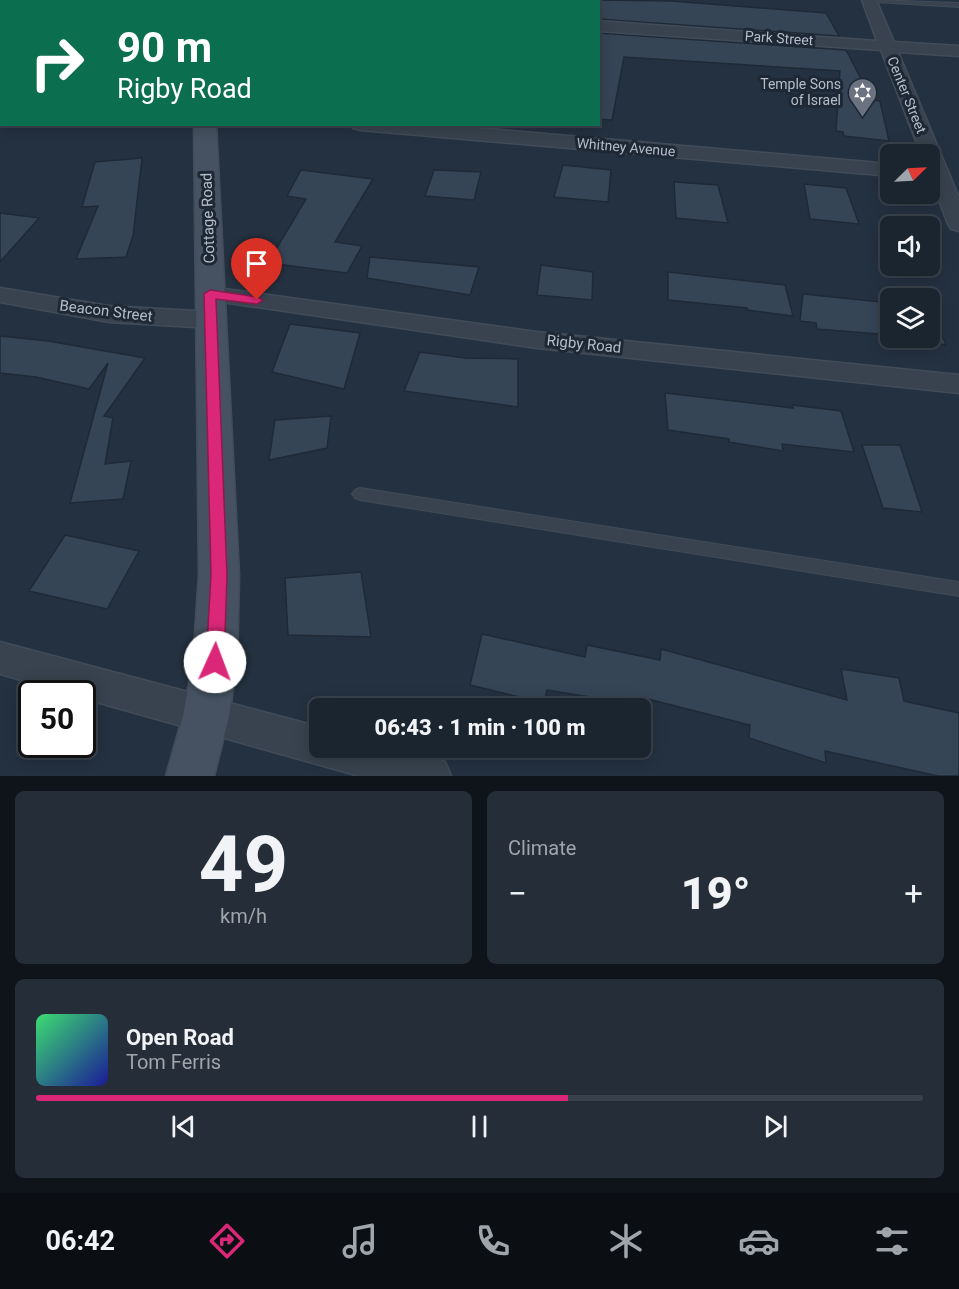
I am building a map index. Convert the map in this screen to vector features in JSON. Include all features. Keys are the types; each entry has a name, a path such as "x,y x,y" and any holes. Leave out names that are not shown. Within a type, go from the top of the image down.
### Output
{"main road":[{"name":"Cottage Road","path":"190,776 206,716 215,662 219,575 205,126"}],"street":[{"name":"Center Street","path":"869,0 923,144"},
{"name":"Park Street","path":"600,26 959,51"},
{"name":"Whitney Avenue","path":"403,126 489,130 880,169"},
{"path":"940,173 959,175"},
{"name":"Center Street","path":"940,185 959,224"},
{"name":"Beacon Street","path":"0,295 109,314 211,307"},
{"name":"Rigby Road","path":"211,307 959,384"},
{"path":"0,658 309,744"},
{"path":"363,758 431,776"}],"lane":[{"path":"876,0 959,5"},
{"path":"360,494 959,589"}],"building":[{"path":"600,0 671,1 826,13 839,36 600,19"},
{"path":"600,33 846,50 872,100 880,101 889,141 844,136 843,132 836,131 840,71 624,57 612,120 600,119"},
{"path":"142,158 133,236 126,257 76,259 98,206 82,207 95,162"},
{"path":"563,165 611,170 608,202 554,197"},
{"path":"301,170 373,179 335,242 362,246 347,273 268,263 306,199 287,196"},
{"path":"434,170 481,172 474,200 425,196"},
{"path":"674,182 718,185 728,223 676,218"},
{"path":"804,184 846,188 859,224 810,219"},
{"path":"0,213 39,218 0,262"},
{"path":"370,257 479,267 470,295 367,278"},
{"path":"541,265 593,272 592,300 537,295"},
{"path":"668,272 785,285 793,316 747,310 747,308 668,300"},
{"path":"803,294 880,302 880,334 817,329 816,323 800,321"},
{"path":"290,324 360,333 344,389 272,372"},
{"path":"940,331 946,345 940,344"},
{"path":"0,336 48,341 145,358 104,416 113,418 105,464 131,461 123,499 70,503 108,363 89,389 36,377 0,373"},
{"path":"420,352 465,358 518,359 518,407 404,391"},
{"path":"665,393 793,408 792,405 841,411 854,452 782,444 783,451 729,442 729,439 668,430"},
{"path":"331,416 327,448 269,460 275,420"},
{"path":"862,445 900,445 922,512 883,508"},
{"path":"65,535 139,551 107,609 29,591"},
{"path":"361,572 371,637 288,635 285,578"},
{"path":"482,634 585,657 587,645 660,660 661,649 847,700 841,669 899,678 904,701 959,713 959,776 938,776 825,751 826,763 749,738 750,725 651,698 597,698 547,690 545,698 523,698 470,685"}],"place":[{"name":"Temple Sons of Israel","path":"862,118"}],"route":[{"path":"215,662 219,575 210,294 257,300"}]}
